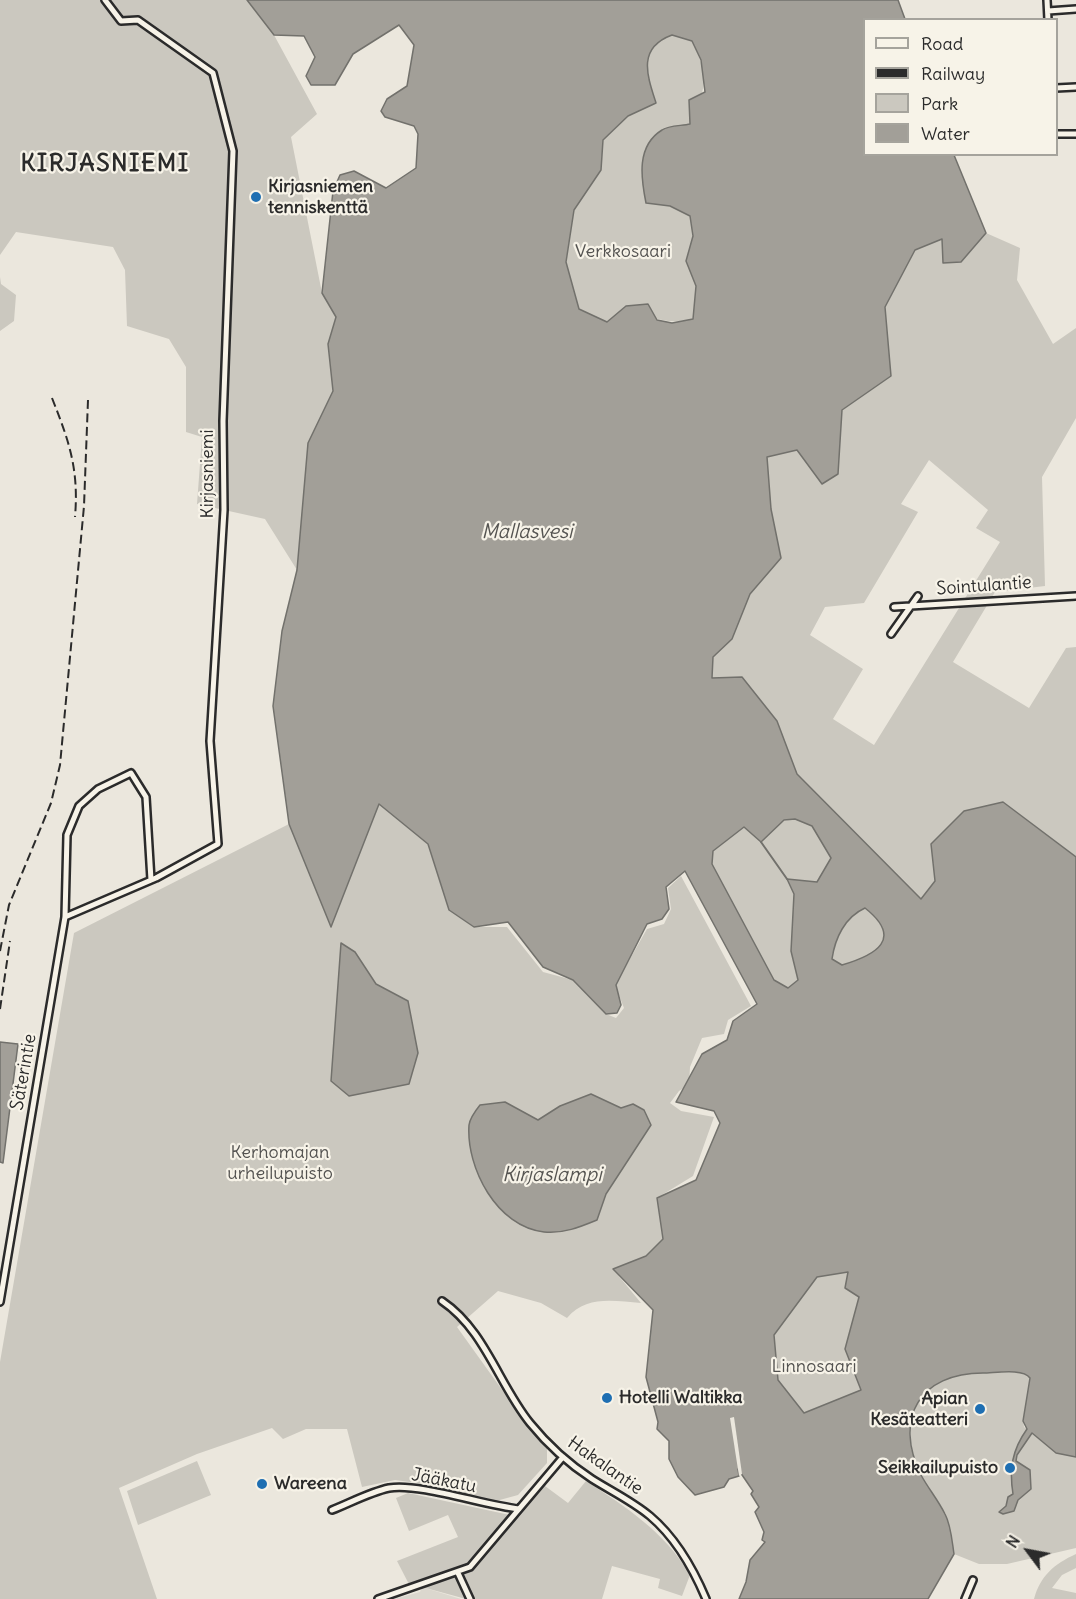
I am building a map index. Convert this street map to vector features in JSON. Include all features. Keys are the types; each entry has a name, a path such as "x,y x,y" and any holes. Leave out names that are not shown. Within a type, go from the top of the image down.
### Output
{"street":[{"name":"Kirjasniemi","path":"65,917 151,880 218,844 210,741 224,510 223,421 233,151 213,73 138,20 121,21 105,0"},
{"path":"1047,0 1048,18"},
{"path":"1048,11 1076,9"},
{"path":"1058,88 1076,87"},
{"path":"1058,134 1076,134"},
{"path":"891,634 918,596"},
{"name":"Sointulantie","path":"894,607 1076,596"},
{"name":"Säterintie","path":"0,1302 65,917 68,835 79,806 98,789 131,773 146,796 151,880"},
{"name":"Hakalantie","path":"442,1301 463,1320 530,1423 563,1456 659,1524 687,1560 706,1599"},
{"path":"378,1599 470,1567 563,1456"},
{"name":"Jääkatu","path":"332,1510 369,1495 397,1488 416,1488 519,1509"},
{"path":"458,1573 470,1599"},
{"path":"965,1599 973,1580"}],"shaded area":[{"path":"422,1587 461,1599 394,1599 420,1592"}],"green space":[{"path":"0,0 247,0 274,35 317,114 291,137 322,293 336,317 328,344 333,391 308,443 297,570 265,519 197,504 202,437 186,432 186,367 169,339 127,326 125,270 113,247 16,232 0,255"},
{"name":"Verkkosaari","path":"672,35 692,41 702,65 704,83 700,101 690,124 664,128 646,203 670,206 690,216 693,236 686,261 696,286 693,319 666,321 626,306 607,323 579,309 566,263 574,210 601,170 603,140 628,116 656,103 648,73 649,55 653,47"},
{"path":"986,233 1020,248 1017,280 1053,344 1076,328 1076,418 1042,477 1045,586 995,592 953,662 1029,708 1066,648 1076,647 1076,857 1003,802 964,811 931,844 935,881 921,900 797,774 777,721 712,679 713,657 732,639 750,594 781,558 771,509 767,457 797,450 822,484 838,474 842,410 891,376 885,307 915,250 942,239 961,262","holes":["929,460 988,510 976,528 1000,542 874,745 833,719 863,669 810,635 825,607 864,603 918,512 901,504"]},
{"path":"0,277 1,284 16,295 14,321 0,331"},
{"name":"Kerhomajan urheilupuisto","path":"379,803 428,844 449,910 474,927 507,927 543,972 573,980 606,1014 616,1018 624,1008 615,985 647,929 664,924 671,909 668,888 681,876 751,1006 728,1020 724,1034 702,1038 690,1067 689,1085 679,1091 670,1103 681,1111 714,1117 693,1176 657,1198 663,1239 646,1256 613,1269 641,1303 601,1301 583,1306 567,1318 541,1303 498,1291 457,1327 528,1426 547,1448 547,1463 518,1495 496,1501 395,1480 362,1487 347,1429 306,1429 283,1439 272,1428 197,1454 119,1488 157,1599 0,1599 0,1362 74,933 289,824 331,926"},
{"path":"795,819 812,826 831,858 817,882 788,879 794,894 791,951 798,981 787,988 774,980 712,864 713,851 744,827"},
{"path":"865,908 876,919 884,937 875,951 842,965 832,959 838,936 852,917"},
{"name":"Linnosaari","path":"848,1272 859,1297 845,1349 861,1390 804,1413 778,1380 774,1335 817,1277"},
{"path":"1023,1372 1031,1378 1023,1420 1024,1427 1056,1453 1076,1457 1076,1548 1007,1564 979,1564 954,1554 947,1518 920,1474 914,1456 911,1423 922,1396 933,1386 948,1378 967,1373"},
{"path":"197,1461 211,1495 138,1525 127,1491"},
{"path":"586,1481 630,1511 669,1546 690,1575 682,1596 658,1588 660,1579 612,1566 602,1599 466,1599 422,1587 413,1592 397,1561 458,1537 448,1515 409,1531 396,1498 408,1493 519,1517 545,1486 568,1503"},
{"path":"1076,1554 1076,1568 1062,1575 1052,1588 1076,1593 1076,1599 1034,1599 1044,1577 1061,1562"}],"water":[{"name":"Mallasvesi","path":"247,0 898,0 905,18 863,18 863,156 954,156 986,233 961,262 943,263 942,239 915,250 885,307 891,376 842,410 838,474 822,484 797,450 767,457 771,509 781,558 750,594 732,639 713,657 712,678 742,677 777,721 797,774 921,899 935,881 931,844 964,811 1003,802 1076,857 1076,1457 1056,1453 1032,1433 1017,1455 1016,1461 1030,1470 1031,1489 1018,1500 1014,1511 1003,1514 999,1512 1006,1506 1008,1497 1013,1494 1011,1476 1015,1452 1027,1429 1023,1421 1030,1378 1015,1372 961,1375 943,1381 928,1390 918,1403 912,1418 910,1435 913,1454 921,1475 947,1518 954,1554 928,1599 739,1599 746,1582 750,1560 765,1542 762,1540 764,1532 755,1512 759,1507 751,1494 753,1491 738,1469 739,1476 729,1479 724,1487 695,1495 678,1477 669,1459 669,1441 657,1429 658,1422 646,1377 653,1310 613,1269 646,1256 663,1239 657,1198 696,1180 720,1123 714,1111 676,1102 702,1054 727,1040 733,1021 757,1004 685,871 666,887 669,909 662,919 647,924 616,985 621,1005 617,1013 606,1014 573,980 543,967 508,922 474,927 449,910 428,844 379,804 331,927 289,824 273,706 282,631 297,570 308,443 333,391 328,344 336,317 322,293 333,191 340,175 354,171 386,188 416,168 418,134 414,126 385,117 381,111 387,99 407,86 414,45 399,25 353,54 335,85 311,85 306,76 315,57 304,36 274,35","holes":["672,35 692,41 701,60 705,92 689,100 690,124 665,128 654,137 644,154 642,173 646,203 670,206 690,216 693,236 686,261 696,286 693,319 672,323 657,320 648,304 626,306 607,322 579,309 566,262 574,210 601,170 603,140 628,116 656,103 648,73 649,55 653,47","795,819 812,826 831,858 817,882 787,879 794,894 791,951 798,980 788,988 774,980 712,864 713,851 744,827 761,842 784,820","865,908 877,919 883,929 884,937 875,951 842,965 832,959 836,943 842,929 852,917","848,1272 845,1288 859,1297 845,1349 861,1390 804,1413 778,1380 774,1335 817,1277"]},
{"path":"341,943 355,952 376,984 408,1001 418,1053 409,1084 349,1096 331,1081"},
{"path":"0,1042 18,1044 3,1163 0,1162"},
{"name":"Kirjaslampi","path":"591,1094 621,1108 633,1104 644,1110 651,1125 606,1194 597,1220 558,1232 527,1228 512,1219 499,1207 479,1176 469,1142 469,1125 472,1117 480,1105 505,1102 538,1120 560,1106"}],"pier":[{"path":"734,1417 742,1474 739,1476 730,1418"}],"waterway":[{"path":"761,842 787,879"}],"railway":[{"path":"52,398 74,470 75,517"},
{"path":"0,951 9,905 51,803 60,765 84,506 88,400"},
{"path":"0,1009 10,941"}],"place":[{"name":"Kirjasniemen tenniskenttä","path":"256,197"},
{"name":"Hotelli Waltikka","path":"607,1398"},
{"name":"Apian Kesäteatteri","path":"980,1409"},
{"name":"Seikkailupuisto","path":"1010,1468"},
{"name":"Wareena","path":"262,1484"}],"district":[{"name":"KIRJASNIEMI","path":"105,164"}]}
